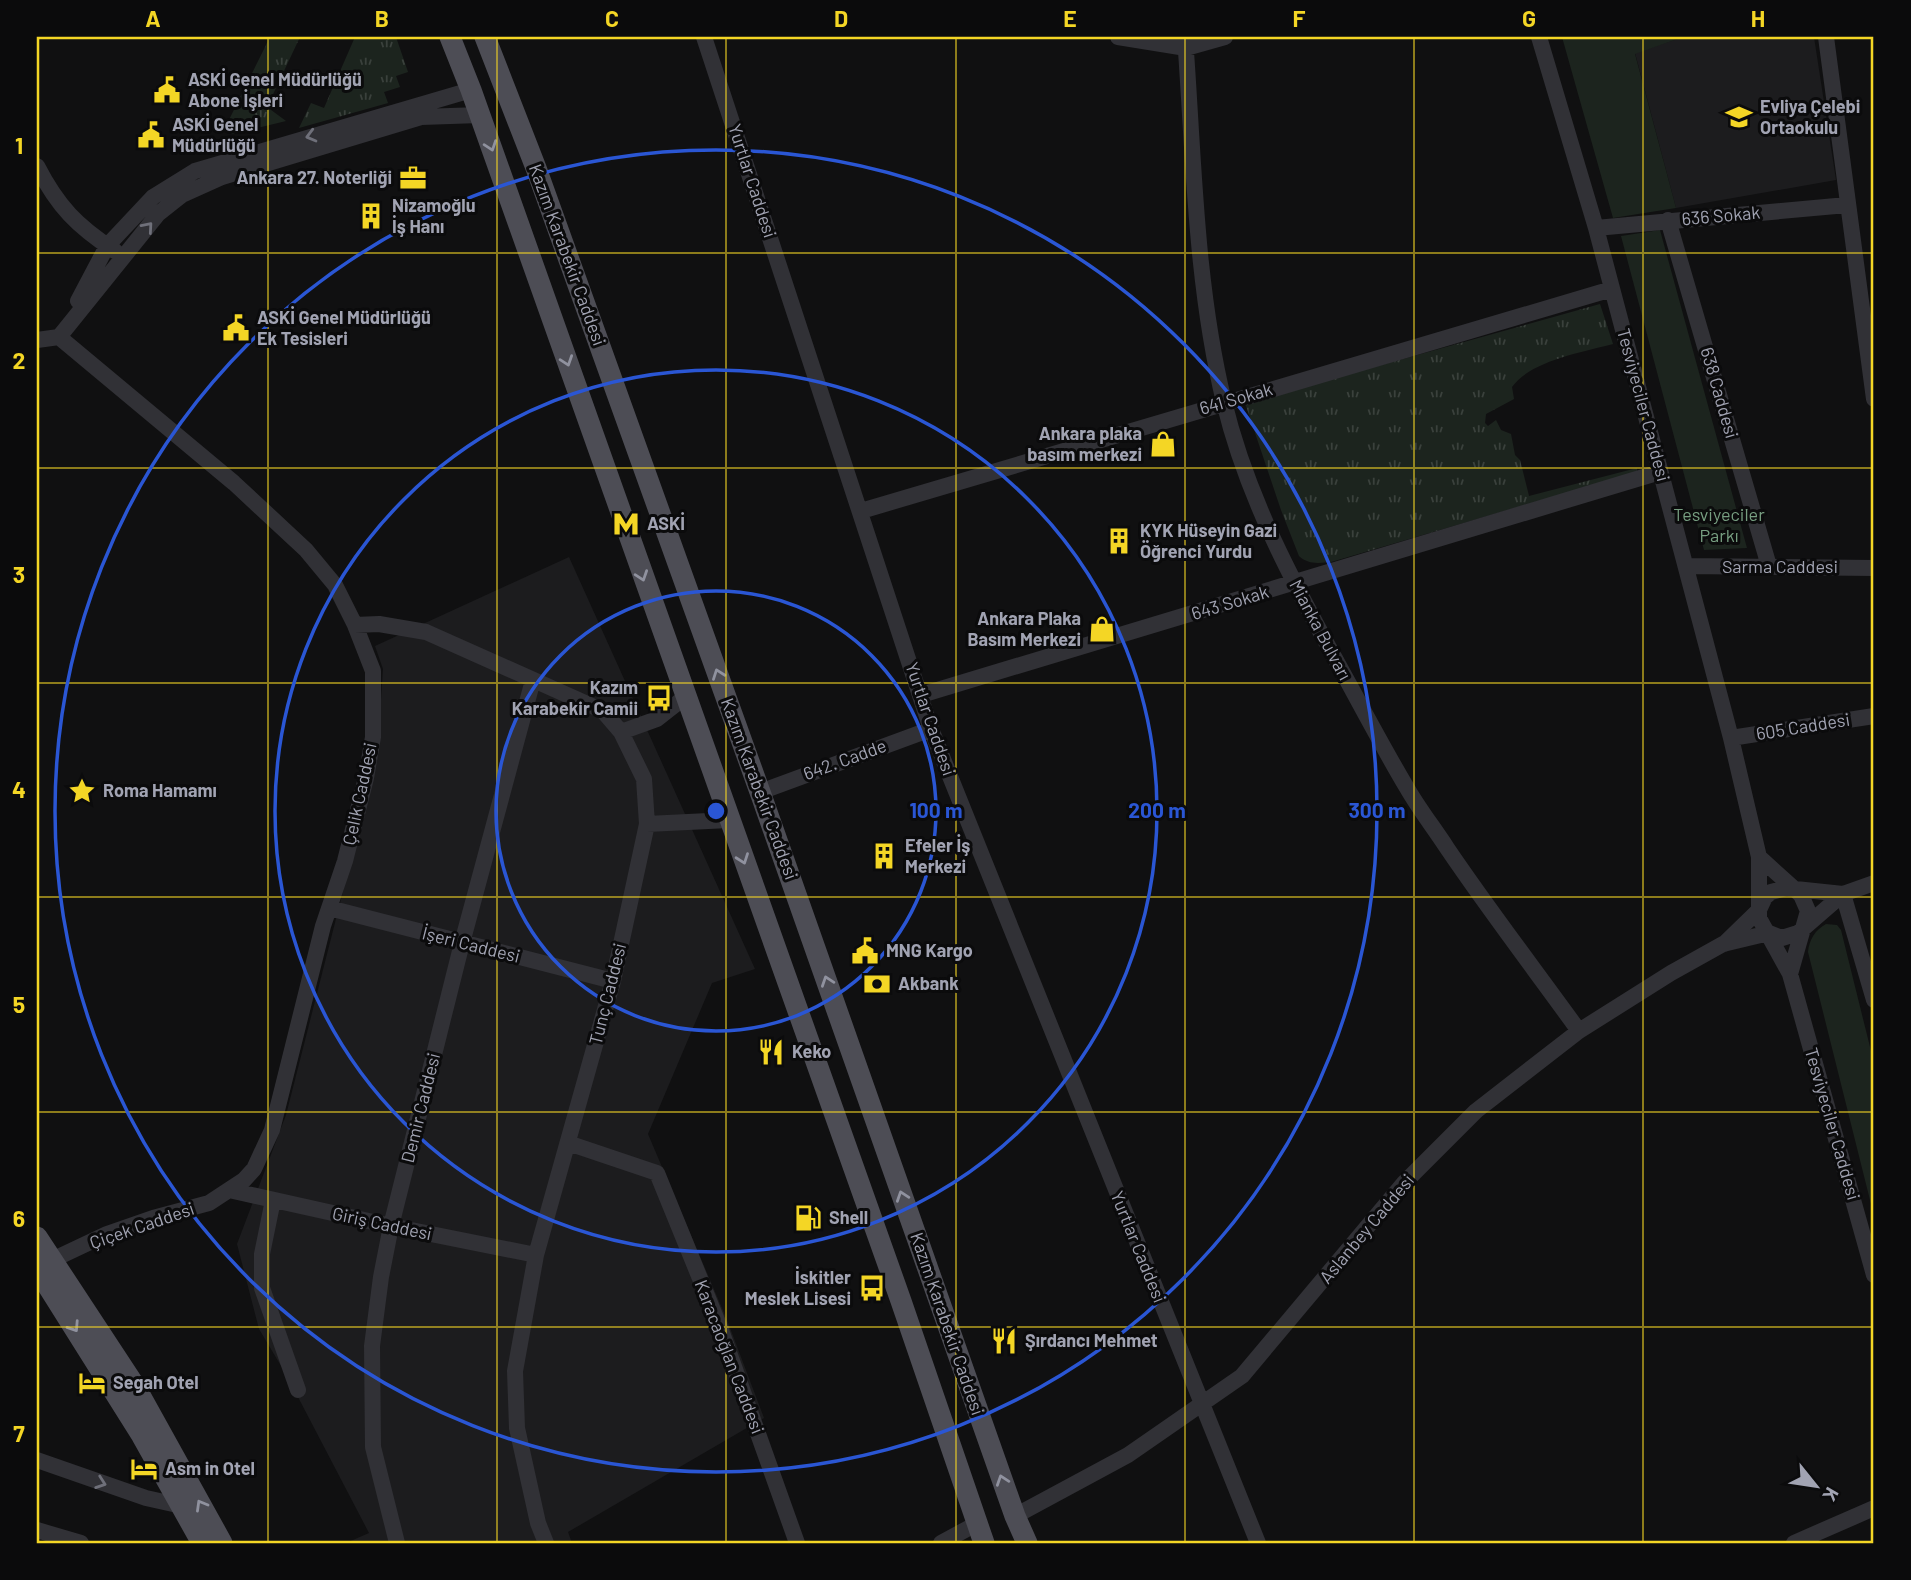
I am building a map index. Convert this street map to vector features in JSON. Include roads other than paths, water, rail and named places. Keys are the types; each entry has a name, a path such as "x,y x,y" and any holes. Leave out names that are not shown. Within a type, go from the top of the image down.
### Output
{"main road":[{"name":"Kazım Karabekir Caddesi","path":"450,37 480,115 981,1533"},
{"name":"Kazım Karabekir Caddesi","path":"485,37 536,168 760,792 1015,1516 1027,1543"},
{"path":"37,1237 45,1264 102,1371 202,1543"},
{"path":"45,1264 135,1386 222,1543"}],"street":[{"name":"Yurtlar Caddesi","path":"704,37 931,729 1258,1543"},
{"path":"1118,37 1185,42 1225,37"},
{"name":"Tesviyeciler Caddesi","path":"1539,37 1596,228 1731,738 1759,857 1759,910"},
{"path":"1826,37 1874,399"},
{"name":"Mianka Bulvarı","path":"1185,42 1198,244 1210,332 1224,402 1239,456 1262,515 1294,584 1408,790 1469,880 1579,1031"},
{"path":"59,337 107,246 153,197 195,171 471,90"},
{"path":"37,340 59,337 158,215 181,195 222,177 421,117 480,115"},
{"path":"37,166 46,184 71,219 123,256"},
{"name":"636 Sokak","path":"1596,228 1847,205"},
{"name":"638 Caddesi","path":"1668,220 1769,566"},
{"name":"641 Sokak","path":"861,511 1612,289"},
{"name":"Çelik Caddesi","path":"59,337 234,483 306,550 335,585 355,625 373,671 373,737 360,802 345,861 329,908 272,1130 254,1169 229,1190"},
{"name":"643 Sokak","path":"921,695 1660,472"},
{"name":"Sarma Caddesi","path":"1686,566 1874,568"},
{"name":"Tunç Caddesi","path":"355,625 391,625 426,632 603,711 621,732 644,779 647,824 613,981 536,1255 515,1370 517,1429 538,1523 546,1543"},
{"name":"Demir Caddesi","path":"397,1543 373,1447 372,1346 381,1277 391,1226 462,943 533,680"},
{"path":"621,732 657,719 685,697"},
{"name":"605 Caddesi","path":"1731,738 1874,716"},
{"name":"642. Cadde","path":"760,792 931,729"},
{"path":"647,824 729,820"},
{"path":"1759,857 1801,895 1808,911 1790,974"},
{"path":"1843,894 1778,889 1771,892 1761,903 1759,910 1762,926 1769,933 1782,938 1790,937 1843,894 1874,883"},
{"path":"1843,894 1874,1000"},
{"name":"İşeri Caddesi","path":"329,908 613,981"},
{"path":"1723,944 1759,910"},
{"path":"1723,944 1769,933"},
{"name":"Tesviyeciler Caddesi","path":"1769,933 1790,974 1874,1275"},
{"name":"Aslanbey Caddesi","path":"1015,1516 1128,1455 1242,1376 1404,1183 1476,1111 1579,1031 1723,944"},
{"name":"Karacaoğlan Caddesi","path":"568,1143 657,1173 720,1331 797,1543"},
{"name":"Giriş Caddesi","path":"229,1190 536,1255"},
{"name":"Çiçek Caddesi","path":"45,1264 118,1230 209,1203 229,1190"},
{"path":"273,1200 262,1254 262,1289 298,1390"},
{"path":"37,1460 146,1498 182,1506"},
{"path":"1794,1543 1874,1508"},
{"path":"37,1530 81,1543"},
{"path":"941,1543 981,1533"}],"place":[{"name":"ASKİ Genel Müdürlüğü Abone İşleri","path":"167,90"},
{"name":"Evliya Çelebi Ortaokulu","path":"1739,117"},
{"name":"ASKİ Genel Müdürlüğü","path":"151,135"},
{"name":"Ankara 27. Noterliği","path":"413,178"},
{"name":"Nizamoğlu İş Hanı","path":"371,216"},
{"name":"ASKİ Genel Müdürlüğü Ek Tesisleri","path":"236,328"},
{"name":"Ankara plaka basım merkezi","path":"1163,444"},
{"name":"ASKİ","path":"626,524"},
{"name":"KYK Hüseyin Gazi Öğrenci Yurdu","path":"1119,541"},
{"name":"Ankara Plaka Basım Merkezi","path":"1102,629"},
{"name":"Kazım Karabekir Camii","path":"659,698"},
{"name":"Roma Hamamı","path":"82,791"},
{"name":"Efeler İş Merkezi","path":"884,856"},
{"name":"MNG Kargo","path":"865,951"},
{"name":"Akbank","path":"877,984"},
{"name":"Keko","path":"771,1052"},
{"name":"Shell","path":"808,1218"},
{"name":"İskitler Meslek Lisesi","path":"872,1288"},
{"name":"Şırdancı Mehmet","path":"1004,1341"},
{"name":"Segah Otel","path":"92,1383"},
{"name":"Asm in Otel","path":"144,1469"}],"park label":[{"name":"Tesviyeciler Parkı","path":"1719,525"}]}
